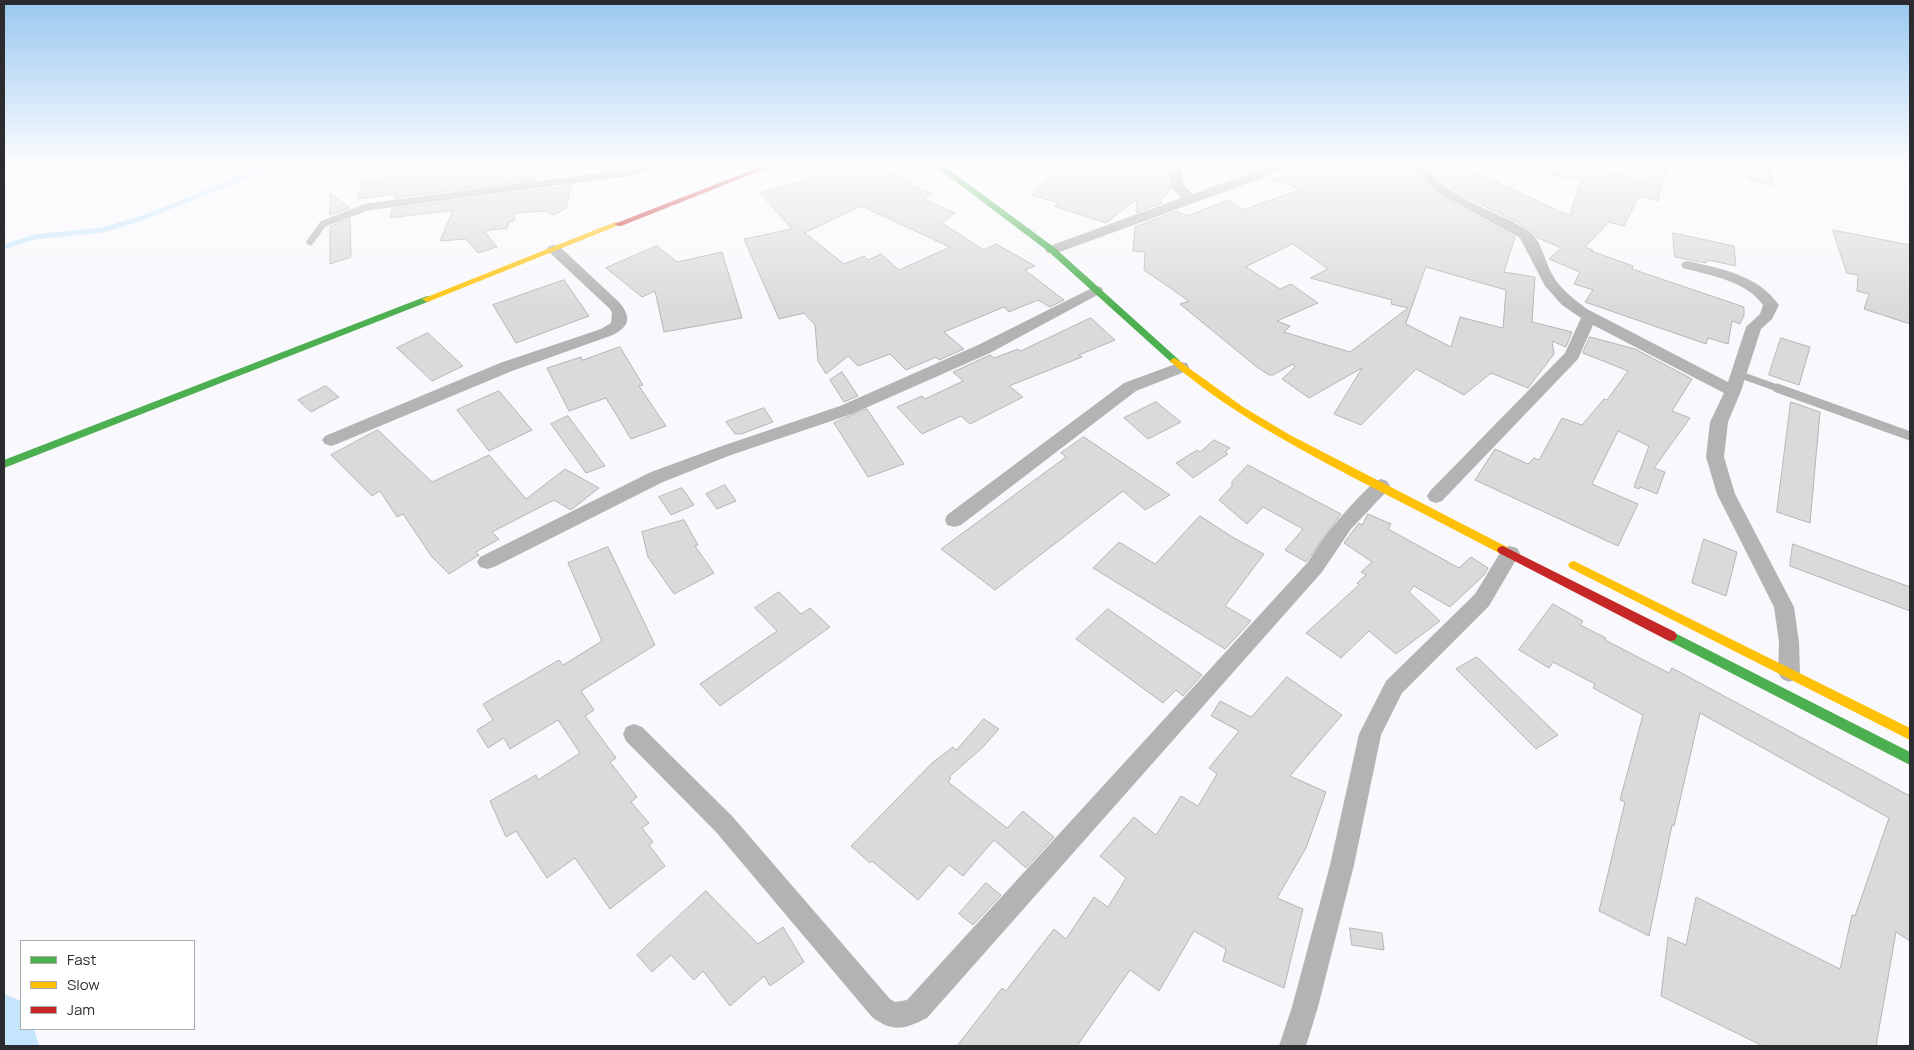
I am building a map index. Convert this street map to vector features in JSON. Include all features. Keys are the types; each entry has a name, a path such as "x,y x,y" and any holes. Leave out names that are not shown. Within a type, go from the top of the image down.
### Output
{"main road":[{"path":"4,452 229,373 632,212"},
{"path":"4,464 266,364 650,212"},
{"path":"1001,212 1052,250 1199,382 1266,426 1910,758"},
{"path":"1052,234 1079,256"},
{"path":"1560,558 1910,734"}],"street":[{"path":"1052,250 1157,212"},
{"path":"1483,212 1526,235 1534,247 1541,268 1556,291 1568,304 1589,317 1733,391"},
{"path":"331,440 506,367 607,332 619,325 620,313 554,249"},
{"path":"1688,265 1741,281 1757,288 1771,305 1767,316 1754,327 1733,391 1719,422 1715,457 1726,494 1784,607 1789,642 1788,673"},
{"path":"487,562 656,477 846,410 984,349 1096,290"},
{"path":"1436,496 1572,355 1589,317"},
{"path":"954,520 1130,387 1181,367"},
{"path":"634,734 724,824 881,1008 890,1015 905,1015 918,1009 1315,567 1334,534 1358,507 1381,486"},
{"path":"1292,1046 1305,1007 1342,865 1370,734 1394,687 1482,600 1510,553"}],"lane":[{"path":"310,242 323,224 354,212"},
{"path":"1738,374 1910,436"}],"building":[{"path":"391,212 437,212 390,218"},
{"path":"452,212 530,212 515,213 514,221 509,222 507,228 484,231 497,247 478,253 466,239 440,241"},
{"path":"547,212 559,212 554,215"},
{"path":"777,212 849,212 805,233 844,264 864,256 868,260 881,254 899,270 950,247 875,212 953,212 955,213 942,223 984,250 996,244 1035,266 1025,270 1064,300 1050,307 1038,300 1009,312 1004,307 944,332 964,349 939,360 936,357 906,370 890,354 858,366 848,356 826,374 818,361 815,325 804,313 779,319 744,239 792,229"},
{"path":"1072,212 1120,212 1106,223"},
{"path":"1174,212 1187,216 1197,212 1469,212 1515,237 1504,272 1535,277 1532,322 1572,332 1566,347 1552,341 1554,354 1528,388 1491,373 1464,395 1416,369 1361,425 1334,414 1362,368 1309,398 1282,379 1295,367 1293,364 1273,375 1269,375 1180,304 1189,301 1144,270 1145,252 1133,251 1135,227","holes":["1293,244 1328,269 1310,278 1392,300 1391,304 1408,308 1350,352 1284,332 1290,326 1277,321 1318,303 1291,284 1280,289 1246,267","1426,267 1506,290 1503,328 1460,317 1451,347 1406,324"]},
{"path":"1497,212 1561,212 1570,216 1571,212 1631,212 1624,226 1609,222 1585,247 1593,250 1591,251 1633,266 1632,269 1744,307 1744,315 1740,324 1732,321 1728,344 1708,338 1706,344 1585,302 1593,290 1574,284 1580,272 1549,259 1561,248 1538,238 1530,230"},
{"path":"350,219 351,257 330,264 330,227"},
{"path":"1833,230 1910,245 1910,324 1864,309 1869,294 1857,291 1858,275 1847,273"},
{"path":"1673,233 1734,246 1736,266 1708,260 1706,263 1675,257"},
{"path":"657,246 677,262 722,252 742,318 664,332 655,291 642,297 606,268"},
{"path":"564,280 589,316 516,343 493,305"},
{"path":"1091,318 1115,340 1079,355 1082,357 1009,386 1023,397 970,424 961,416 922,434 897,407 922,396 925,399 963,381 953,372 990,355 994,358 1018,349 1020,351"},
{"path":"428,333 463,366 432,381 397,348"},
{"path":"1590,337 1635,349 1692,379 1672,411 1690,418 1654,468 1665,472 1657,494 1640,487 1639,489 1634,487 1649,446 1618,431 1592,484 1638,504 1618,546 1475,480 1495,449 1528,464 1534,458 1539,460 1562,418 1582,425 1604,399 1607,400 1628,371 1583,353"},
{"path":"1781,338 1810,347 1799,385 1769,375"},
{"path":"620,347 643,385 639,386 666,426 631,439 606,398 569,411 547,368 581,357 582,360"},
{"path":"842,372 858,396 844,402 830,380"},
{"path":"326,386 339,397 311,412 298,400"},
{"path":"499,391 532,430 489,451 457,410"},
{"path":"1156,402 1181,422 1148,439 1124,418"},
{"path":"1791,402 1820,412 1810,523 1777,512"},
{"path":"764,408 773,422 741,434 735,434 726,422"},
{"path":"867,409 904,464 868,477 834,423"},
{"path":"568,416 605,466 586,473 551,424"},
{"path":"378,430 432,482 489,455 526,499 565,469 599,488 571,510 554,500 492,532 499,539 476,552 479,555 449,574 432,557 403,514 397,517 380,491 372,496 331,455"},
{"path":"1084,437 1170,495 1145,510 1123,491 995,590 941,549 1066,457 1061,453"},
{"path":"1214,440 1230,448 1225,452 1228,454 1193,478 1176,463 1197,450 1200,452"},
{"path":"1248,465 1341,514 1306,562 1285,550 1303,529 1263,507 1247,524 1219,500"},
{"path":"725,485 736,501 717,509 706,494"},
{"path":"682,488 694,505 671,515 659,497"},
{"path":"1368,514 1391,524 1388,529 1459,568 1471,557 1488,568 1484,575 1450,607 1414,586 1409,592 1440,621 1396,654 1369,631 1341,658 1306,633 1359,585 1357,583 1366,575 1361,572 1372,562 1344,543 1359,523 1362,525"},
{"path":"1200,516 1234,538 1264,554 1225,606 1251,621 1225,649 1093,568 1119,542 1155,564"},
{"path":"684,520 698,545 695,546 714,573 674,594 648,557 642,532"},
{"path":"1704,539 1737,552 1726,596 1692,583"},
{"path":"1793,544 1910,587 1910,611 1790,566"},
{"path":"608,547 655,645 581,691 594,710 585,716 616,758 610,762 637,797 631,802 649,823 642,828 653,842 649,845 665,866 610,909 575,858 547,878 516,831 506,837 490,801 536,775 538,780 580,753 558,720 510,749 504,738 488,748 477,730 493,720 483,704 559,660 563,665 602,641 568,563"},
{"path":"779,592 801,614 810,608 830,627 720,706 700,684 777,631 755,608"},
{"path":"1553,604 1583,621 1580,625 1606,638 1605,640 1669,673 1672,668 1910,796 1910,941 1896,932 1876,1046 1763,1046 1661,996 1668,937 1686,945 1696,897 1840,969 1852,915 1855,916 1889,818 1700,713 1674,826 1672,825 1649,936 1599,911 1625,802 1620,800 1643,715 1593,688 1595,684 1553,662 1549,668 1519,650"},
{"path":"1108,609 1202,675 1183,696 1176,690 1163,703 1076,639"},
{"path":"1477,657 1558,735 1536,749 1456,669"},
{"path":"1287,677 1342,715 1290,776 1326,792 1306,848 1277,898 1303,909 1284,988 1223,961 1226,949 1194,931 1159,991 1130,970 1077,1046 957,1046 1002,988 1006,991 1054,929 1066,939 1094,897 1108,907 1126,878 1100,856 1134,817 1156,835 1181,796 1198,806 1217,774 1209,768 1239,731 1211,716 1220,701 1251,717"},
{"path":"984,719 999,729 982,748 949,777 951,778 948,782 1007,828 1023,811 1054,837 1026,868 994,840 963,876 949,865 918,900 851,846 932,763 953,747 956,750"},
{"path":"986,883 1001,895 973,925 959,914"},
{"path":"706,891 758,944 783,927 804,962 770,986 764,976 730,1006 703,971 694,980 671,955 652,972 637,955"},
{"path":"1350,928 1382,933 1384,950 1352,945"}],"waterway":[{"path":"4,247 34,237 102,230 157,212"},
{"path":"4,1022 11,1046"}],"traffic: fast":[{"path":"1001,212 1052,250 1175,361"},
{"path":"4,464 427,299"},
{"path":"1671,636 1910,759"}],"traffic: slow":[{"path":"427,299 618,224"},
{"path":"1175,361 1217,395 1286,438 1503,550"},
{"path":"1574,565 1910,734"}],"traffic: jam":[{"path":"618,224 649,212"},
{"path":"1503,550 1671,636"}]}
